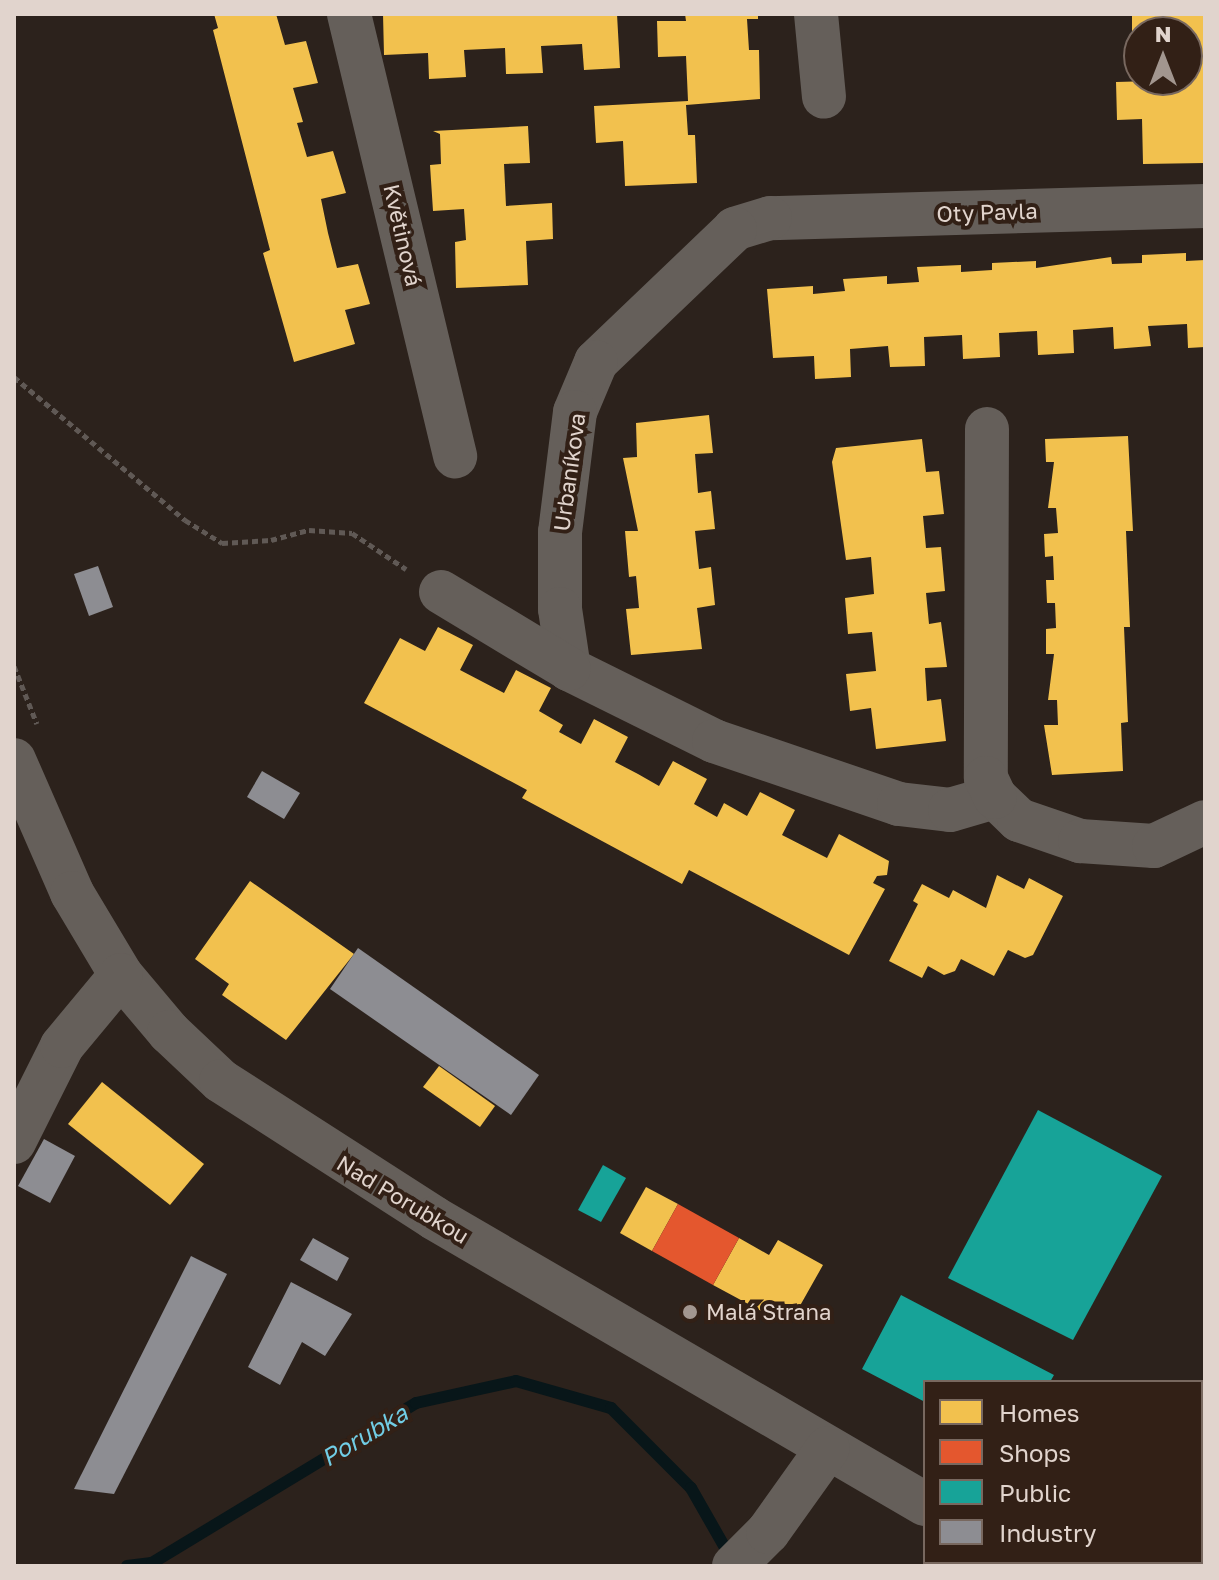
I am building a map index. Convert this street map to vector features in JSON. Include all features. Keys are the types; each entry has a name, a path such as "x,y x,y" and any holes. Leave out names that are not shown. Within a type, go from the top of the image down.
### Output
{"street":[{"name":"Květinová","path":"349,14 455,456"},
{"path":"816,14 824,97"},
{"name":"Oty Pavla","path":"770,218 1205,206"},
{"name":"Urbaníkova","path":"569,669 560,609 560,532 575,412 596,362 735,229 770,218"},
{"path":"987,429 986,778 995,797 1019,820 1080,841 1154,846 1205,822"},
{"path":"441,592 569,669 714,741 899,804 950,810 995,797"},
{"name":"Nad Porubkou","path":"26,743 72,893 121,975 169,1032 221,1081 315,1146 923,1503"},
{"path":"14,1142 62,1046 121,975"},
{"path":"734,1566 768,1532 828,1448"}],"path":[{"path":"14,377 185,520 222,543 271,540 309,530 352,533 441,592"},
{"path":"14,666 26,743"}],"building: Homes":[{"path":"214,14 276,14 285,45 306,41 318,83 293,88 303,122 297,123 307,157 333,151 346,193 321,199 337,268 358,264 370,304 345,310 355,344 294,362 263,253 270,250 213,30 218,28"},
{"path":"383,14 617,14 620,68 584,70 582,44 541,46 543,73 506,74 505,48 464,50 466,77 429,79 428,53 384,55"},
{"path":"685,14 758,14 758,19 747,19 749,50 759,50 760,99 686,105 688,135 695,135 697,183 625,186 623,141 596,143 594,106 688,101 686,56 658,57 657,21 686,21"},
{"path":"1205,14 1205,163 1143,164 1142,119 1117,120 1116,82 1123,82 1123,96 1203,96 1203,16 1132,16"},
{"path":"528,126 530,163 504,164 506,206 552,203 553,239 526,241 528,285 456,288 455,242 466,240 464,209 433,211 430,165 441,164 440,134 433,131"},
{"path":"1186,253 1186,261 1205,260 1205,347 1188,348 1187,324 1148,326 1151,346 1114,349 1113,327 1073,330 1074,353 1038,355 1037,331 999,333 1000,357 963,359 962,335 924,337 925,366 890,367 888,346 850,349 851,377 815,379 814,356 773,358 767,289 813,286 813,294 845,291 843,279 887,276 887,284 919,282 917,267 961,265 961,272 992,270 992,263 1036,261 1036,268 1111,257 1112,264 1142,263 1142,255"},
{"path":"709,415 713,453 695,454 698,493 711,491 715,529 695,531 699,569 711,567 715,605 697,608 702,649 631,655 626,609 639,608 636,576 629,577 625,531 638,531 623,458 637,457 636,423"},
{"path":"1128,436 1133,531 1126,531 1130,627 1124,627 1128,722 1121,723 1123,771 1052,775 1044,725 1058,725 1057,700 1048,700 1054,654 1046,654 1046,629 1056,628 1055,603 1047,603 1046,580 1054,580 1053,556 1045,557 1044,534 1058,533 1056,508 1048,508 1054,462 1046,462 1045,439"},
{"path":"922,439 926,472 939,471 944,514 923,516 926,548 941,547 945,591 926,593 929,624 941,622 947,667 925,668 927,701 941,699 946,741 876,749 871,708 850,711 846,674 876,671 872,632 848,634 845,598 874,594 871,557 846,560 832,462 836,448"},
{"path":"438,627 473,645 460,670 504,693 516,670 551,688 539,711 563,725 559,732 581,744 594,719 628,737 615,762 659,786 673,761 707,779 694,804 717,817 724,803 747,816 760,792 795,810 782,835 827,858 839,834 889,861 887,875 877,876 873,883 885,889 849,955 689,870 682,884 522,798 527,790 364,703 400,638 425,651"},
{"path":"997,875 1024,889 1029,878 1063,896 1033,955 1025,958 1008,950 994,976 961,959 955,971 944,975 928,966 922,978 889,961 918,904 913,901 922,884 949,898 953,890 986,908"},
{"path":"250,881 354,954 286,1040 222,995 229,984 195,959"},
{"path":"439,1066 495,1106 480,1127 423,1087"},
{"path":"102,1082 204,1164 170,1205 68,1124"},
{"path":"646,1187 678,1204 652,1251 620,1233"},
{"path":"739,1238 769,1255 778,1240 823,1265 797,1311 782,1302 774,1318 713,1285"}],"building: Shops":[{"path":"678,1204 739,1238 713,1285 652,1251"}],"building: Public":[{"path":"1038,1110 1162,1176 1073,1340 948,1278"},
{"path":"603,1165 626,1178 601,1222 578,1210"},
{"path":"901,1295 1054,1375 1051,1380 923,1380 923,1401 862,1369"},
{"path":"1203,1459 1205,1460 1203,1508"}],"building: Industry":[{"path":"98,566 113,607 89,616 74,574"},
{"path":"262,771 300,793 284,819 247,797"},
{"path":"358,948 539,1075 511,1115 330,989"},
{"path":"44,1139 75,1156 50,1203 18,1186"},
{"path":"313,1238 349,1258 337,1281 300,1260"},
{"path":"191,1256 227,1274 114,1494 74,1489"},
{"path":"291,1282 352,1314 325,1356 302,1342 280,1385 248,1367"}],"waterway":[{"name":"Porubka","path":"127,1566 152,1563 416,1403 516,1381 611,1408 691,1488 731,1558"}],"place":[{"name":"Malá Strana","path":"690,1312"}]}
